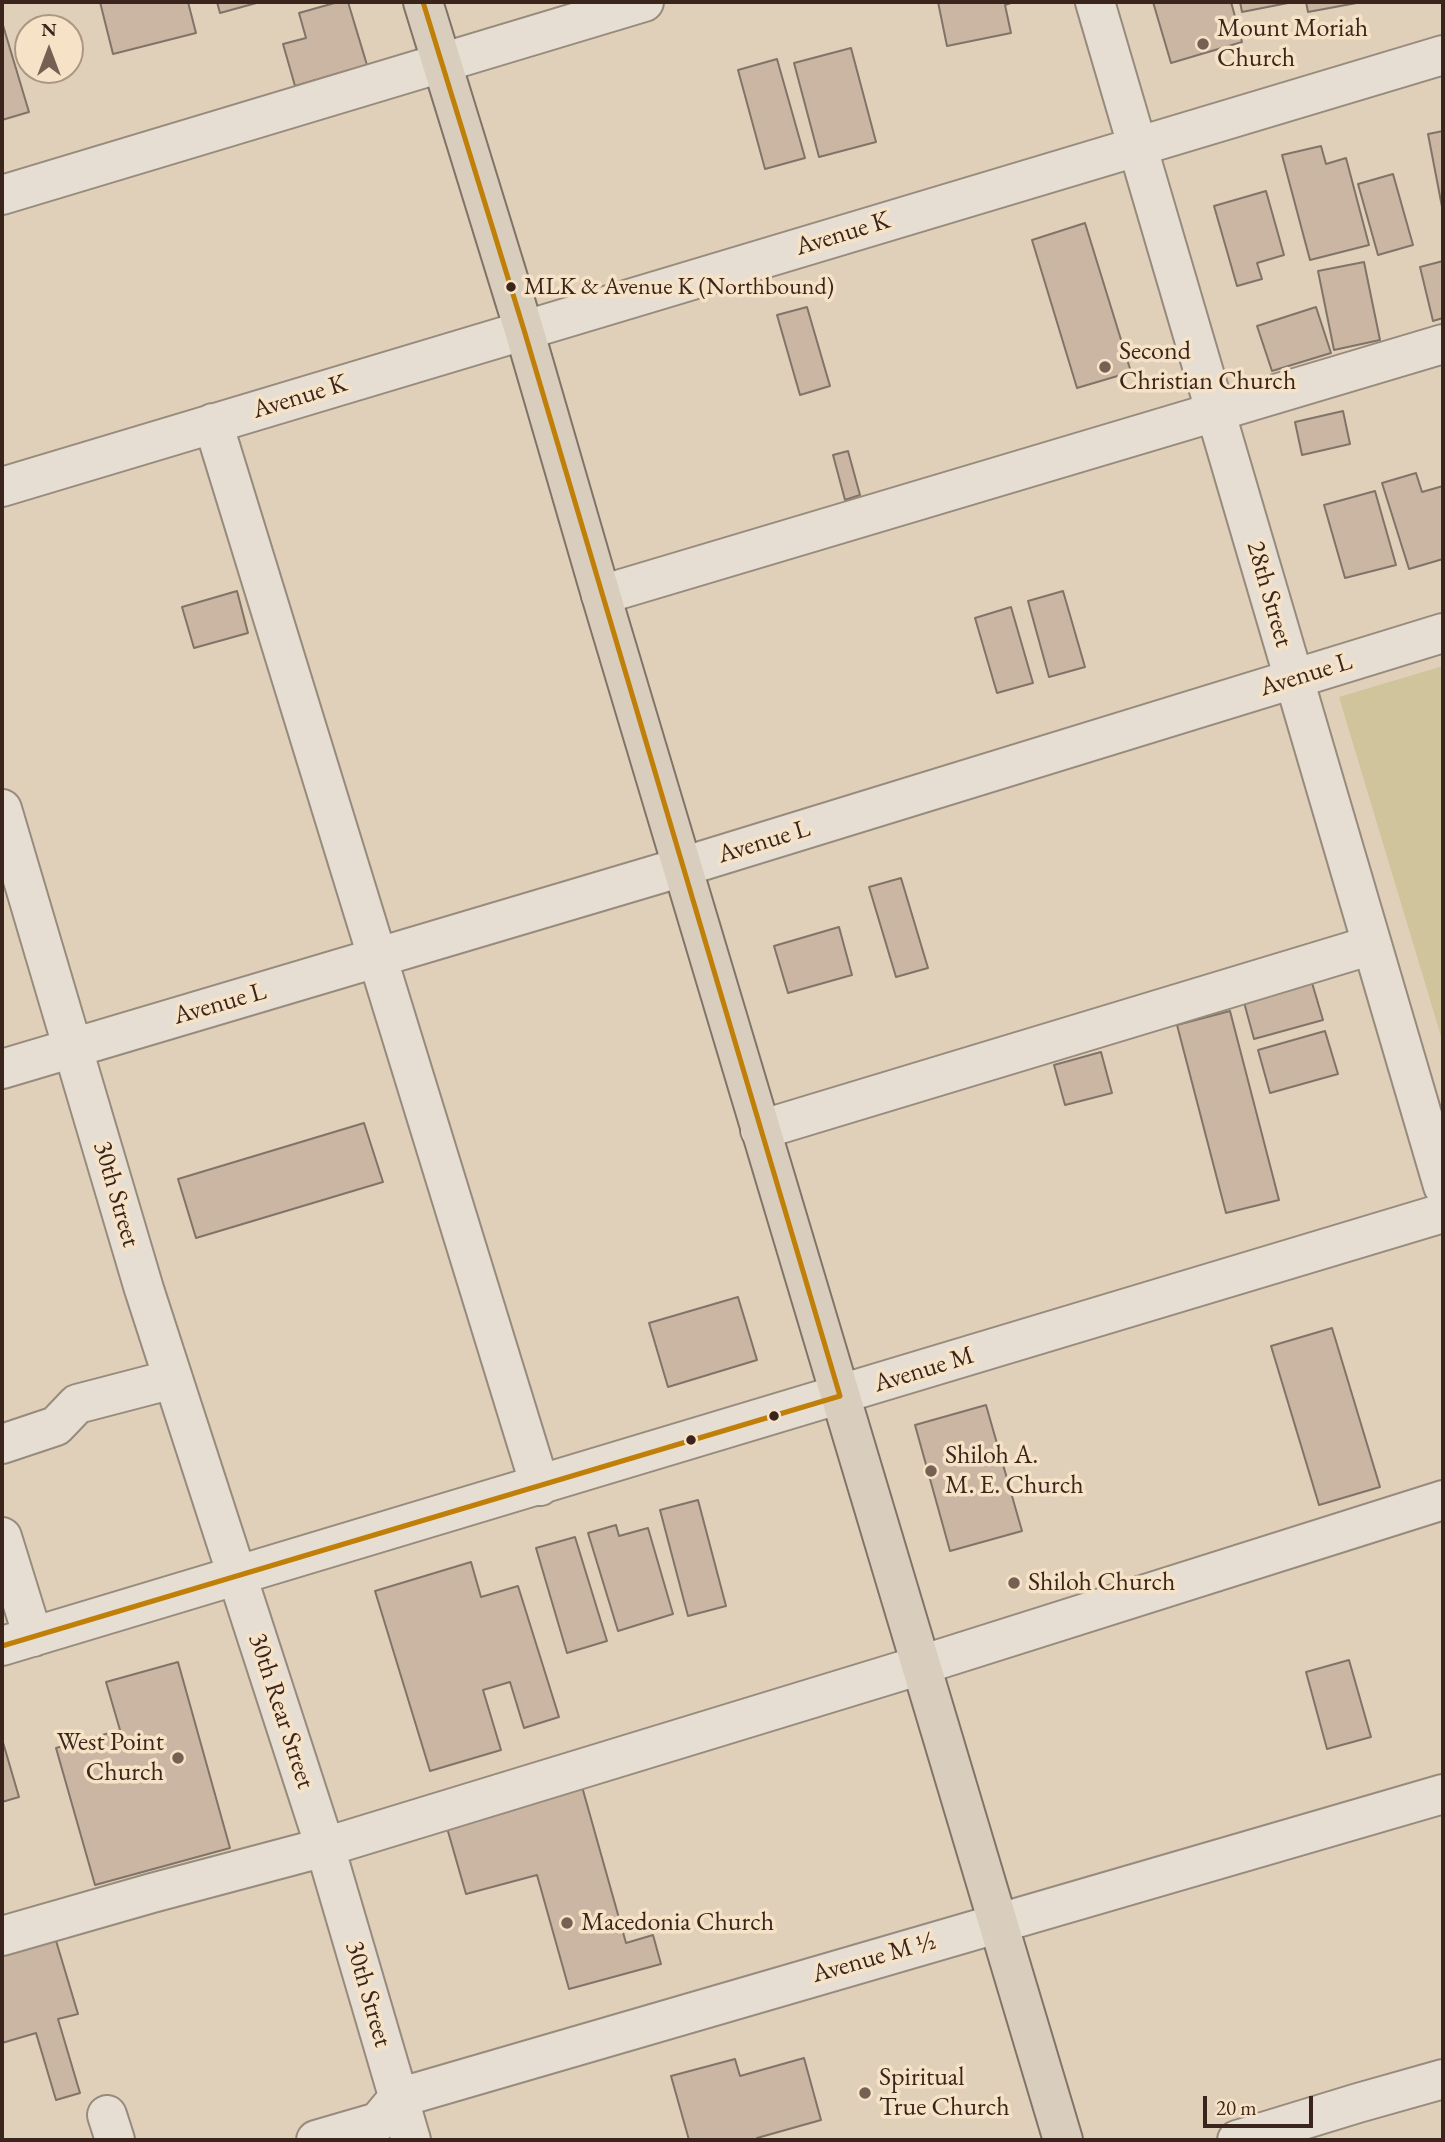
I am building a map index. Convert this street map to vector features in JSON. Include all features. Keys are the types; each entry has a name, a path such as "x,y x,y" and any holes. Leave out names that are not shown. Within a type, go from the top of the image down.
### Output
{"main road":[{"path":"423,2 524,330 760,1130 1063,2140"}],"street":[{"path":"2,195 441,63 557,14 643,2"},
{"name":"28th Street","path":"1095,2 1443,1186"},
{"name":"Avenue K","path":"2,486 1443,55"},
{"path":"601,595 1443,344"},
{"path":"214,423 540,1486"},
{"name":"Avenue L","path":"2,1069 682,867 1443,633"},
{"name":"30th Street","path":"2,809 144,1289 237,1576"},
{"path":"760,1130 1372,945"},
{"name":"Avenue M","path":"17,1642 1443,1213"},
{"path":"2,1444 56,1426 77,1404 173,1379"},
{"path":"2,1936 152,1892 325,1847 921,1665 1443,1500"},
{"path":"2,1537 17,1642"},
{"name":"30th Rear Street","path":"237,1576 325,1847"},
{"name":"Avenue M ½","path":"398,2098 1443,1794"},
{"name":"30th Street","path":"325,1847 411,2140"},
{"path":"1237,2140 1443,2079"},
{"path":"316,2140 378,2122 398,2098"}],"shaded area":[{"path":"1443,666 1443,1043 1339,697"}],"building":[{"path":"100,2 188,2 196,33 113,54"},
{"path":"217,2 260,2 220,13"},
{"path":"338,2 348,2 367,65 295,86 283,44 306,38 299,13"},
{"path":"938,2 1014,2 1005,5 1011,33 947,46"},
{"path":"1153,2 1231,2 1242,42 1171,63"},
{"path":"1240,2 1293,2 1242,12"},
{"path":"1306,2 1362,2 1308,12"},
{"path":"2,22 14,62 14,84 21,84 29,112 2,120"},
{"path":"851,48 876,142 819,157 794,63"},
{"path":"777,59 805,158 765,169 738,70"},
{"path":"1443,131 1443,212 1428,134"},
{"path":"1321,146 1326,164 1346,158 1369,245 1310,260 1282,155"},
{"path":"1393,174 1413,245 1378,255 1358,184"},
{"path":"1266,191 1284,255 1257,263 1262,279 1237,286 1214,206"},
{"path":"1085,223 1131,372 1077,388 1032,240"},
{"path":"1443,261 1443,318 1433,321 1420,267"},
{"path":"1364,262 1380,340 1334,350 1318,271"},
{"path":"807,307 830,386 800,395 777,315"},
{"path":"1316,307 1331,353 1272,371 1257,326"},
{"path":"1343,411 1350,444 1302,455 1295,422"},
{"path":"848,451 860,495 845,500 833,455"},
{"path":"1416,473 1422,492 1443,486 1443,559 1409,569 1382,483"},
{"path":"1375,491 1396,565 1345,578 1324,505"},
{"path":"237,591 248,633 194,648 182,607"},
{"path":"1063,591 1085,667 1049,677 1028,601"},
{"path":"1011,607 1033,683 997,693 975,618"},
{"path":"901,878 928,968 896,977 869,887"},
{"path":"839,927 852,975 788,993 774,946"},
{"path":"1310,976 1323,1020 1254,1039 1242,995"},
{"path":"1230,1011 1279,1200 1226,1213 1177,1025"},
{"path":"1325,1031 1338,1074 1270,1093 1258,1050"},
{"path":"1101,1052 1112,1093 1065,1105 1054,1065"},
{"path":"364,1123 383,1182 196,1238 178,1179"},
{"path":"738,1297 757,1360 668,1387 649,1323"},
{"path":"1332,1328 1380,1487 1319,1505 1271,1346"},
{"path":"986,1405 1022,1531 950,1551 915,1425"},
{"path":"698,1500 726,1606 688,1616 660,1510"},
{"path":"616,1525 619,1536 648,1528 673,1614 618,1631 588,1533"},
{"path":"575,1537 607,1641 567,1653 536,1548"},
{"path":"471,1562 481,1597 518,1586 559,1717 524,1728 510,1682 483,1690 501,1750 430,1771 375,1591"},
{"path":"1349,1660 1371,1737 1327,1749 1306,1672"},
{"path":"178,1662 230,1848 95,1885 56,1748 120,1730 106,1682"},
{"path":"2,1739 19,1797 2,1802"},
{"path":"579,1776 626,1943 653,1935 661,1964 569,1989 537,1875 466,1894 443,1814"},
{"path":"54,1934 78,2014 58,2019 80,2093 56,2100 36,2033 2,2043 2,1949"},
{"path":"804,2058 821,2120 757,2138 758,2140 689,2140 671,2076 735,2059 740,2076"}],"transit line":[{"path":"2,1646 840,1396 524,330 423,2"}],"place":[{"name":"Mount Moriah Church","path":"1203,44"},
{"name":"MLK & Avenue K (Northbound)","path":"511,287"},
{"name":"Second Christian Church","path":"1105,367"},
{"name":"Shiloh A. M. E. Church","path":"931,1471"},
{"name":"Shiloh Church","path":"1014,1583"},
{"name":"West Point Church","path":"178,1758"},
{"name":"Macedonia Church","path":"567,1923"},
{"name":"Spiritual True Church","path":"865,2093"}]}
